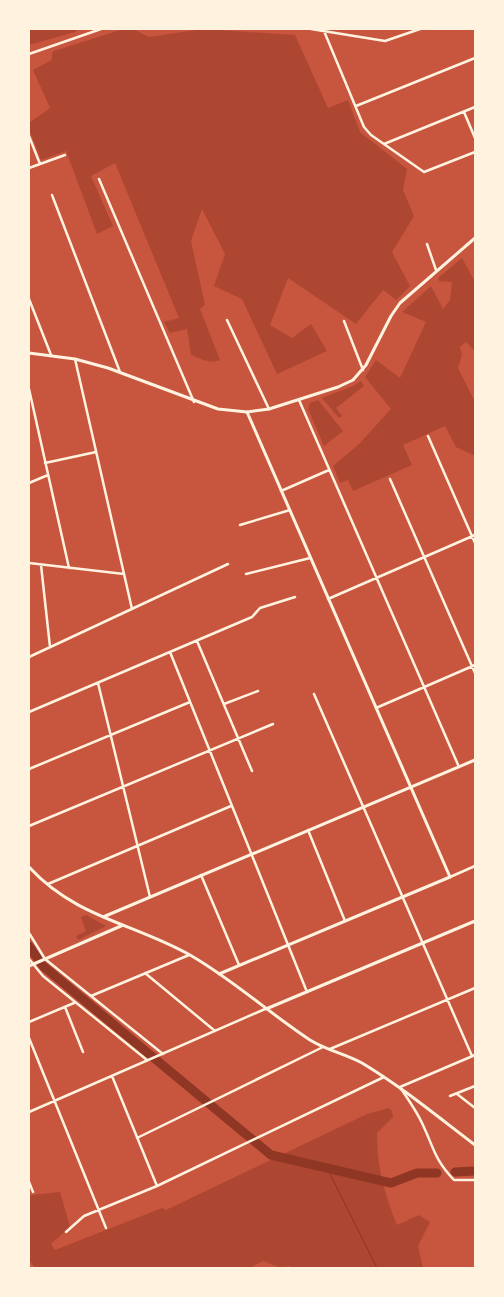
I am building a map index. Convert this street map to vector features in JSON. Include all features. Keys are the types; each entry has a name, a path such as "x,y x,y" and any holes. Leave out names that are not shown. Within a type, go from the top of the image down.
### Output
{"street":[{"path":"29,54 101,29"},
{"path":"311,29 385,41 420,29"},
{"path":"324,31 367,131 424,172 475,152"},
{"path":"356,106 475,58"},
{"path":"384,144 475,107"},
{"path":"464,112 475,138"},
{"path":"29,136 40,164"},
{"path":"29,168 65,155"},
{"path":"99,179 194,402"},
{"path":"52,195 120,372"},
{"path":"29,353 75,360 120,372 194,402 224,410 247,412 269,409 346,384 363,370 395,310 407,296 475,238"},
{"path":"426,244 436,270"},
{"path":"29,299 51,356"},
{"path":"227,320 269,409"},
{"path":"344,320 363,370"},
{"path":"75,360 132,609"},
{"path":"29,389 69,568"},
{"path":"299,400 459,767"},
{"path":"247,412 450,877"},
{"path":"428,436 474,536 475,543"},
{"path":"46,463 96,452"},
{"path":"281,491 329,470"},
{"path":"29,483 48,475"},
{"path":"390,479 474,666 475,673"},
{"path":"240,525 290,510"},
{"path":"328,599 474,536"},
{"path":"246,574 310,558"},
{"path":"29,563 124,574"},
{"path":"29,657 228,564"},
{"path":"41,565 50,647"},
{"path":"29,712 252,618 260,608 295,597"},
{"path":"197,640 252,772"},
{"path":"170,652 307,992"},
{"path":"376,708 474,666"},
{"path":"98,682 150,897"},
{"path":"224,704 258,691"},
{"path":"314,694 447,1000 473,1055 400,1087"},
{"path":"29,769 190,702"},
{"path":"29,826 273,724"},
{"path":"102,917 475,760"},
{"path":"46,885 232,806"},
{"path":"308,830 345,921"},
{"path":"219,974 475,866"},
{"path":"29,867 46,885 64,898 121,926 189,955 219,974 265,1009 323,1047 353,1059 400,1087 475,1145"},
{"path":"201,876 239,965"},
{"path":"29,1112 265,1009 475,921"},
{"path":"32,964 121,926"},
{"path":"29,933 44,959 163,1054"},
{"path":"91,996 189,955"},
{"path":"29,959 43,976 74,1003 149,1060"},
{"path":"145,973 216,1031"},
{"path":"330,1050 475,988"},
{"path":"29,1022 74,1003"},
{"path":"65,1007 83,1052"},
{"path":"29,1038 106,1228"},
{"path":"137,1138 323,1047"},
{"path":"112,1076 157,1186"},
{"path":"66,1232 84,1216 157,1186 384,1077"},
{"path":"450,1096 475,1086"},
{"path":"400,1087 423,1124 432,1150 442,1168 454,1180 475,1180"},
{"path":"457,1094 475,1108"},
{"path":"29,1182 33,1192"}],"shaded area":[{"path":"29,29 77,29 75,32 29,45"},
{"path":"123,29 133,29 149,37 203,29 295,35 328,108 348,100 360,132 407,169 403,190 414,216 392,252 410,286 396,300 383,290 356,324 288,278 270,325 292,338 311,324 327,351 277,374 242,299 214,286 225,254 202,209 191,241 205,305 200,309 220,360 209,361 191,355 187,329 170,333 164,322 179,318 115,163 91,176 113,226 97,234 66,151 41,160 29,129 29,123 50,108 33,70 52,60 54,51"},
{"path":"462,258 475,282 475,351 466,342 460,347 462,355 458,368 475,402 475,456 456,447 445,426 403,445 412,465 353,491 348,480 340,483 333,466 359,444 391,409 365,377 376,360 400,378 426,322 402,312 431,286 443,309 450,300 452,282 439,281 438,278"},
{"path":"361,381 364,386 336,408 342,416 339,418 322,398"},
{"path":"318,400 343,431 324,446 308,409 310,403"},
{"path":"86,915 106,926 78,940 76,936 86,931 81,917"},
{"path":"389,1108 392,1111 393,1117 377,1133 378,1158 382,1180 397,1225 419,1215 430,1222 418,1246 423,1268 291,1268 289,1266 281,1268 263,1261 250,1268 35,1268 29,1260 29,1196 60,1192 70,1227 51,1244 55,1250 162,1208 166,1210 367,1114"}],"waterway":[{"path":"29,946 43,966 271,1155 391,1183 417,1173 437,1173"},
{"path":"327,1168 377,1268"},
{"path":"455,1172 475,1171"}]}
